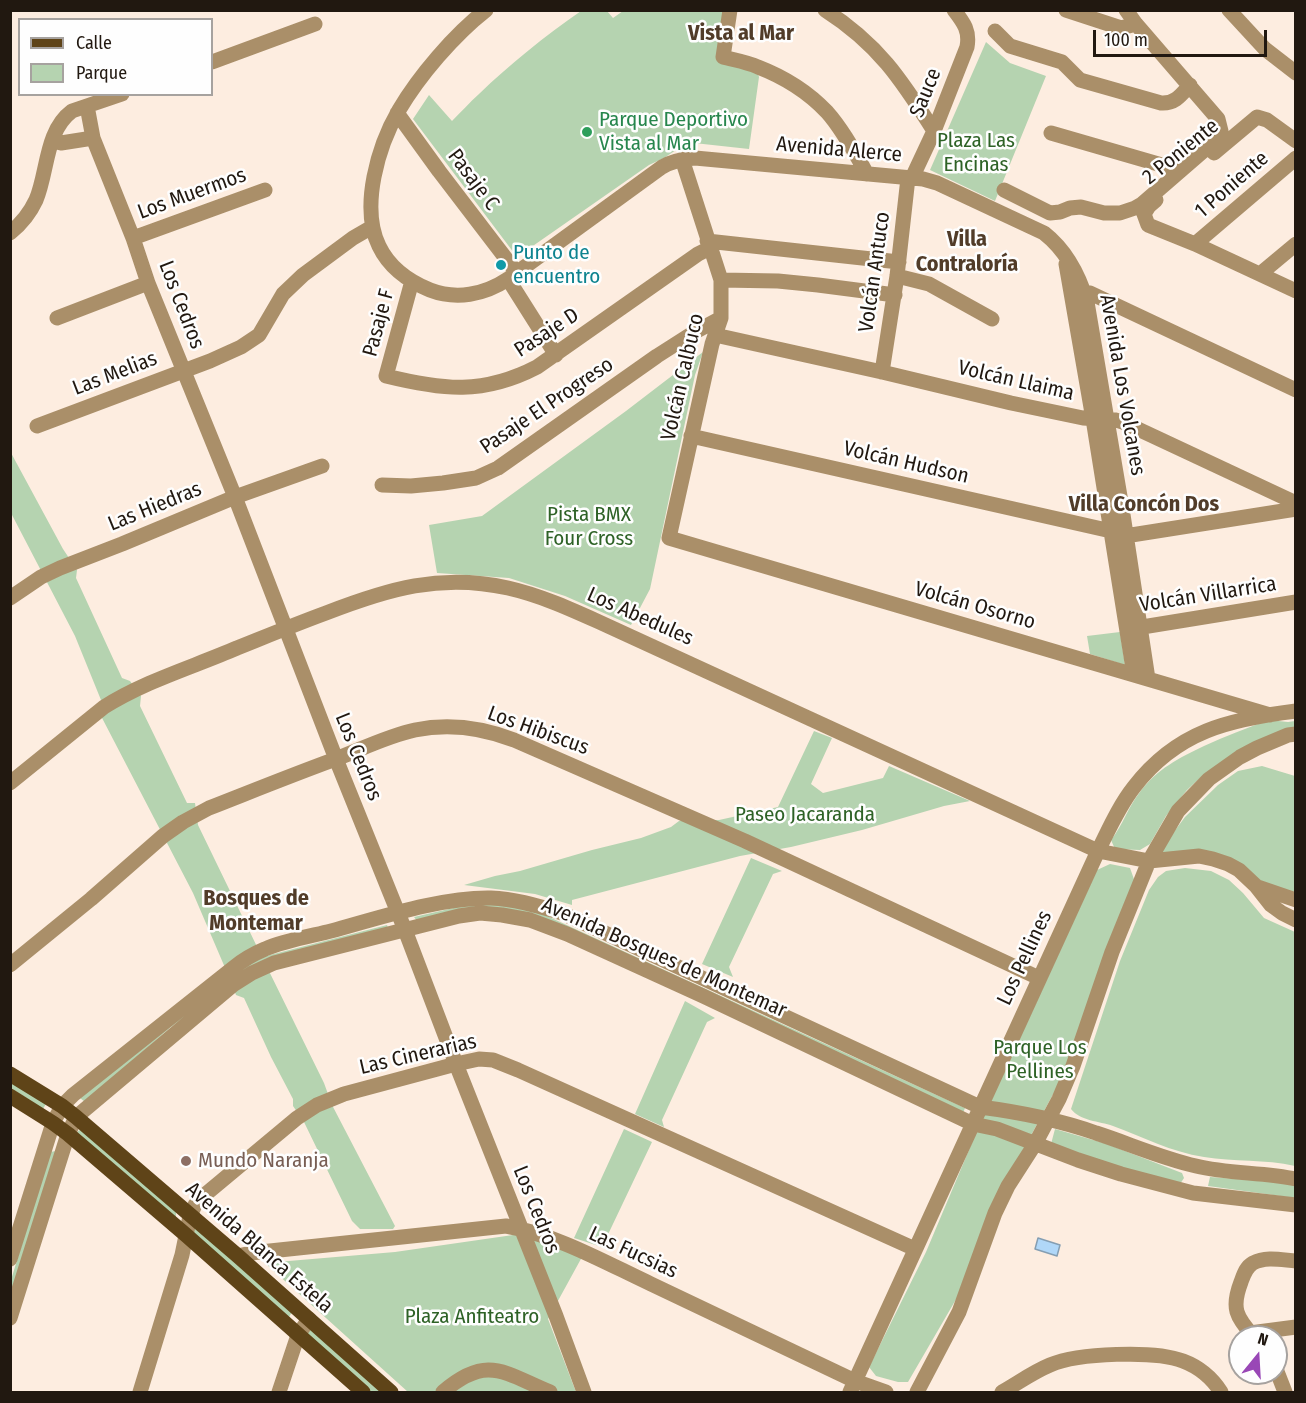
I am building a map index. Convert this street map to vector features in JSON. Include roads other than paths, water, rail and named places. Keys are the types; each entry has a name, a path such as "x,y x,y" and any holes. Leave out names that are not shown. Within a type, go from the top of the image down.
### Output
{"main road":[{"name":"Avenida Blanca Estela","path":"10,1074 76,1117 238,1256 391,1392"},
{"name":"Avenida Blanca Estela","path":"10,1096 53,1122 68,1134 363,1392"}],"street":[{"name":"Avenida Alerce","path":"486,10 443,52 397,112 377,164 372,197 372,227 379,246 394,268 412,281 440,294 470,295 498,286 662,167 682,159 694,158 910,178"},
{"path":"730,10 723,57 757,66 809,95 828,114 867,174"},
{"path":"825,10 858,34 886,61 910,92 934,131"},
{"path":"1066,10 1121,28 1136,24"},
{"path":"1004,190 1050,213 1081,207 1104,213 1120,213 1142,204 1217,139 1221,131 1218,118 1126,10"},
{"path":"1228,10 1265,49 1296,73"},
{"name":"Sauce","path":"910,178 934,131 967,47 968,31 959,16"},
{"path":"213,62 315,24"},
{"path":"995,31 1010,46 1062,62 1080,80 1161,103 1170,103 1175,100 1190,85"},
{"path":"10,233 25,219 36,200 58,125 72,111 116,96"},
{"name":"Los Cedros","path":"87,105 93,138 133,238 148,283 405,930 584,1392"},
{"name":"Pasaje C","path":"397,112 512,276 556,355"},
{"name":"2 Poniente","path":"1195,244 1148,225 1144,213 1149,206 1257,117 1267,120 1296,141"},
{"path":"1051,133 1179,170"},
{"path":"52,141 61,143 93,138"},
{"name":"1 Poniente","path":"1195,244 1296,158"},
{"name":"Volcán Calbuco","path":"669,538 715,335 721,318 721,280 682,159"},
{"name":"Avenida Los Volcanes","path":"910,178 937,183 1044,233 1060,248 1078,292 1087,302 1100,419 1122,508 1118,533 1141,677"},
{"name":"Volcán Antuco","path":"882,372 895,295 910,178"},
{"name":"Los Muermos","path":"133,238 265,190"},
{"name":"Las Melias","path":"37,426 241,347 259,334 283,294 303,275 353,238 372,227"},
{"path":"708,244 898,269 992,318"},
{"name":"Pasaje D","path":"386,376 432,386 457,387 501,383 519,376 556,355 698,254 708,244"},
{"path":"1195,244 1296,291"},
{"path":"1260,274 1296,244"},
{"path":"721,280 798,283 895,295"},
{"name":"Pasaje F","path":"386,376 412,281"},
{"path":"57,318 148,283"},
{"path":"1078,292 1095,296 1296,390"},
{"name":"Pasaje El Progreso","path":"382,485 411,486 443,483 476,477 498,468 657,356 721,318"},
{"name":"Volcán Llaima","path":"715,335 1011,403 1116,420 1296,503"},
{"name":"Volcán Hudson","path":"692,436 1118,533"},
{"name":"Las Hiedras","path":"10,598 41,577 60,568 322,466"},
{"path":"1118,533 1296,509"},
{"name":"Volcán Osorno","path":"669,538 1269,715"},
{"name":"Los Abedules","path":"10,783 120,697 285,628 394,589 431,583 469,583 506,587 525,592 597,621 1098,851 1149,861 1199,856 1228,864 1239,870 1256,886 1271,905 1296,920"},
{"name":"Volcán Villarrica","path":"1133,628 1296,602"},
{"name":"Los Pellines","path":"852,1387 1098,851 1117,813 1134,787 1167,753 1181,743 1212,728 1296,711"},
{"name":"Los Hibiscus","path":"10,965 91,900 163,836 209,808 414,730 454,727 500,734 745,841 1039,978"},
{"path":"917,1392 959,1312 995,1213 1008,1186 1035,1144 1073,1066 1112,952 1149,861 1178,811 1209,779 1249,752 1288,735 1296,734"},
{"name":"Los Abedules","path":"1256,886 1296,900"},
{"name":"Avenida Bosques de Montemar","path":"10,1259 53,1122 62,1106 246,958 266,948 398,913 455,901 491,898 526,902 562,913 980,1107 1048,1119 1198,1167 1296,1179"},
{"name":"Avenida Bosques de Montemar","path":"10,1318 68,1134 76,1117 225,992 252,973 274,963 459,916 480,913 530,920 567,934 973,1124 997,1129 1121,1174 1193,1192 1296,1205"},
{"name":"Las Cinerarias","path":"140,1392 182,1255 190,1216 195,1205 207,1192 297,1118 317,1105 344,1094 479,1059 504,1064 915,1249"},
{"path":"1193,1192 1198,1167"},
{"name":"Las Fucsias","path":"238,1256 263,1251 506,1226 521,1229 537,1233 588,1254 852,1387 886,1392"},
{"path":"1244,1325 1240,1320 1236,1305 1238,1289 1248,1266 1267,1259 1296,1262"},
{"path":"279,1392 298,1335 309,1319"},
{"path":"1002,1392 1052,1364 1104,1355 1175,1358 1195,1366 1213,1381 1221,1392"},
{"path":"443,1392 468,1374 492,1370 507,1373 550,1392"}],"water":[{"path":"1038,1238 1060,1245 1057,1256 1035,1249"}],"place":[{"name":"Parque Deportivo Vista al Mar","path":"587,132"},
{"name":"Punto de encuentro","path":"501,265"},
{"name":"Mundo Naranja","path":"186,1161"}],"district":[{"name":"Vista al Mar","path":"741,34"},
{"name":"Villa Contraloría","path":"967,252"},
{"name":"Villa Concón Dos","path":"1144,505"},
{"name":"Bosques de Montemar","path":"256,912"}],"park label":[{"name":"Plaza Las Encinas","path":"976,153"},
{"name":"Pista BMX Four Cross","path":"589,527"},
{"name":"Paseo Jacaranda","path":"805,815"},
{"name":"Parque Los Pellines","path":"1040,1060"},
{"name":"Plaza Anfiteatro","path":"472,1317"}]}
